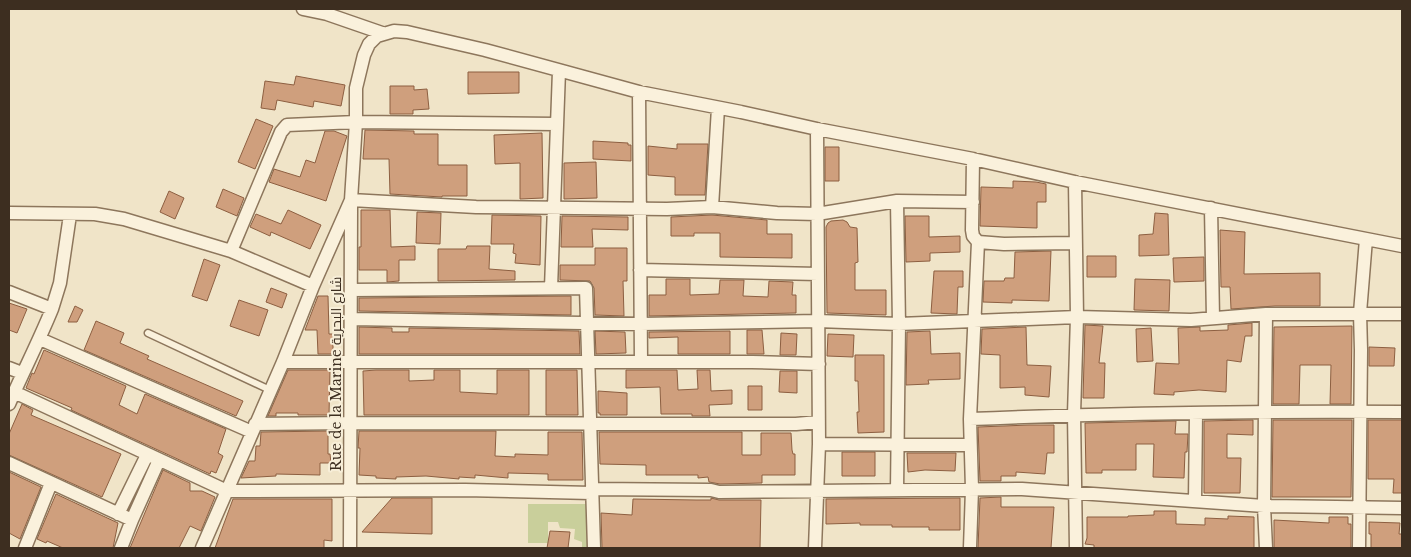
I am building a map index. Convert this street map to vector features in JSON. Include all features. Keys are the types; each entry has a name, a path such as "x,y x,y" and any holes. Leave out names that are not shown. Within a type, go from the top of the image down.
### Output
{"street":[{"path":"303,9 327,14 382,33 394,31 407,32 485,50 639,92 973,159 1075,182 1402,246"},
{"name":"Rue de la Marine شارع البحرية","path":"350,548 351,200 356,122 356,88 364,55 369,44 382,33"},
{"path":"551,288 556,124 560,71"},
{"path":"639,92 641,362"},
{"path":"712,207 718,108"},
{"path":"231,251 283,128 291,124 356,122 556,124"},
{"path":"815,548 819,444 817,129"},
{"path":"970,548 972,489 970,419 978,242 973,236 972,230 973,159"},
{"path":"1075,182 1077,317 1074,414 1076,548"},
{"path":"202,548 351,200 476,207 666,209 712,207 777,213 817,214 898,201 972,202"},
{"path":"897,490 900,324 898,201"},
{"path":"1210,208 1213,318"},
{"path":"9,213 95,214 124,219 231,251 313,286"},
{"path":"70,215 60,283 52,309 40,339 11,398 227,491 465,490 591,493 593,489 711,490 719,492 1022,488 1264,506 1402,508"},
{"path":"1359,548 1360,314 1366,239"},
{"path":"978,242 1004,244 1075,243"},
{"path":"640,270 818,274"},
{"path":"351,290 586,288 594,548"},
{"path":"9,292 52,309"},
{"path":"1266,314 1264,506 1266,548"},
{"path":"352,319 641,324 818,321 900,324 1077,317 1191,320 1266,314 1402,314"},
{"path":"40,339 253,428 350,422 796,424 818,422"},
{"path":"282,362 819,364"},
{"path":"9,368 22,373"},
{"path":"970,419 1074,414 1265,411 1402,412"},
{"path":"1195,501 1196,413"},
{"path":"819,444 970,445"},
{"path":"118,514 153,458"},
{"path":"122,548 153,458"},
{"path":"9,464 132,520"},
{"path":"26,548 51,483"}],"lane":[{"path":"148,333 270,390"}],"green space":[{"path":"528,504 591,504 591,548 582,548 582,542 574,539 575,529 560,528 558,522 548,522 548,543 528,543"}],"building":[{"path":"468,72 519,72 519,93 468,94"},
{"path":"296,76 345,85 341,106 314,101 313,107 277,100 275,110 261,108 265,81 294,85"},
{"path":"390,86 414,86 414,90 427,89 429,109 413,110 413,114 390,114"},
{"path":"256,119 273,126 255,169 238,162"},
{"path":"365,130 414,131 414,134 438,134 438,165 467,165 467,196 442,197 390,194 389,159 363,159"},
{"path":"325,131 334,131 347,136 326,201 269,182 274,169 300,177 306,160 315,163"},
{"path":"542,133 543,198 520,199 520,163 495,164 494,135"},
{"path":"593,141 628,143 628,145 631,145 631,161 593,159"},
{"path":"677,144 708,144 705,195 675,195 675,177 648,175 648,146 677,149"},
{"path":"825,147 839,147 839,181 825,181"},
{"path":"596,162 597,198 564,199 564,163"},
{"path":"1013,181 1046,184 1046,202 1037,202 1037,228 980,226 981,187 1013,188"},
{"path":"223,189 244,198 237,216 216,207"},
{"path":"169,191 184,198 175,219 160,212"},
{"path":"288,210 321,225 310,249 271,232 270,236 250,227 256,214 281,224"},
{"path":"361,210 390,210 391,247 415,246 415,260 399,260 399,281 387,282 387,270 359,270"},
{"path":"417,212 441,213 440,244 416,243"},
{"path":"1155,213 1168,214 1169,255 1139,256 1139,235 1153,234"},
{"path":"492,215 541,216 540,265 515,263 514,244 491,244"},
{"path":"712,215 767,220 767,234 792,234 792,258 720,257 720,233 694,233 694,236 671,236 671,217"},
{"path":"562,216 628,217 628,230 592,229 593,247 561,247"},
{"path":"905,216 929,216 929,237 960,236 960,252 930,253 930,261 906,262"},
{"path":"843,220 850,227 857,228 858,262 855,263 855,290 886,290 886,315 827,313 826,227 831,221"},
{"path":"1220,230 1245,232 1244,274 1320,273 1320,306 1275,306 1231,309 1230,287 1221,287"},
{"path":"467,246 490,246 489,269 515,271 515,280 438,281 438,249 466,249"},
{"path":"595,248 627,248 627,281 623,281 624,316 595,315 594,288 590,281 560,280 560,265 595,265"},
{"path":"1051,251 1049,301 1012,300 1012,303 983,302 984,281 1004,281 1005,278 1014,278 1015,252"},
{"path":"1087,256 1116,256 1116,277 1087,277"},
{"path":"1204,257 1204,281 1174,282 1173,258"},
{"path":"204,259 220,265 207,301 192,296"},
{"path":"934,271 963,271 963,287 958,287 957,314 931,313"},
{"path":"666,279 690,279 690,295 719,294 720,280 744,280 743,296 768,297 769,281 793,282 792,295 796,295 796,313 649,316 649,295 666,295"},
{"path":"1135,279 1170,280 1169,311 1134,310"},
{"path":"271,288 287,294 282,308 266,302"},
{"path":"318,296 328,296 329,334 333,334 333,354 318,354 317,330 305,330"},
{"path":"571,296 571,315 359,311 359,298"},
{"path":"239,300 268,310 259,336 230,326"},
{"path":"9,303 27,309 17,333 9,330"},
{"path":"75,306 83,310 77,322 68,322"},
{"path":"96,321 124,333 120,343 149,356 147,359 243,401 236,416 84,350"},
{"path":"1252,323 1252,336 1245,336 1241,362 1227,360 1226,392 1199,390 1174,392 1174,395 1154,394 1156,363 1179,364 1178,328 1200,327 1200,331 1228,330 1228,325"},
{"path":"1085,325 1103,326 1099,363 1105,363 1104,398 1083,398"},
{"path":"1352,326 1351,404 1330,404 1331,365 1300,365 1299,404 1273,404 1274,327"},
{"path":"359,327 392,328 392,332 409,332 409,328 579,331 580,354 359,354"},
{"path":"1026,327 1027,365 1051,366 1049,397 1025,395 1025,387 1000,388 1000,355 981,354 982,329"},
{"path":"1151,328 1153,361 1137,362 1136,329"},
{"path":"747,330 762,330 764,354 747,354"},
{"path":"595,331 625,332 626,353 596,354"},
{"path":"730,331 730,354 678,354 678,337 649,338 649,332"},
{"path":"930,331 931,354 960,353 960,379 928,380 929,384 906,385 907,332"},
{"path":"781,333 797,334 796,355 780,355"},
{"path":"828,334 854,335 853,357 827,356"},
{"path":"1369,347 1395,348 1394,366 1369,366"},
{"path":"44,350 126,386 119,405 137,414 145,394 226,429 218,453 223,456 216,473 211,471 210,474 26,388"},
{"path":"855,355 884,355 884,432 858,433 858,381 855,381"},
{"path":"288,370 330,370 329,415 276,413 276,416 268,416"},
{"path":"409,370 409,381 434,380 434,370 460,370 460,392 497,394 497,370 529,370 529,415 364,415 363,371"},
{"path":"546,370 577,370 578,415 546,415"},
{"path":"626,370 677,370 678,390 698,389 697,370 710,370 711,391 732,390 732,404 709,405 710,416 661,414 660,387 626,388"},
{"path":"780,371 797,371 797,393 779,392"},
{"path":"748,386 762,386 762,410 748,410"},
{"path":"598,391 627,393 627,415 600,415 598,413"},
{"path":"22,404 33,410 31,415 121,454 102,497 9,455 9,434"},
{"path":"1253,420 1253,435 1227,434 1227,458 1241,458 1240,493 1204,493 1204,421"},
{"path":"1273,420 1352,420 1351,497 1272,497"},
{"path":"1368,420 1402,420 1402,493 1393,493 1394,479 1368,479"},
{"path":"1176,421 1175,434 1188,434 1184,478 1153,477 1154,444 1136,444 1136,470 1102,470 1102,473 1086,473 1085,423"},
{"path":"1054,425 1054,453 1047,453 1045,474 1016,472 1016,476 1001,476 1001,481 980,481 978,427"},
{"path":"328,431 328,454 330,454 331,463 320,463 320,475 276,474 276,476 241,478 249,461 255,461 256,446 260,446 261,432"},
{"path":"359,431 496,431 495,456 515,457 515,454 548,455 548,432 582,432 583,480 548,480 548,474 508,473 508,478 475,475 475,478 459,477 459,479 426,476 396,477 396,479 359,475"},
{"path":"599,432 742,432 742,455 761,455 761,433 791,433 792,450 793,454 795,454 795,475 762,475 762,483 720,484 709,482 708,477 698,478 698,475 646,475 646,465 600,464"},
{"path":"842,452 875,452 875,476 842,476"},
{"path":"907,453 956,453 955,471 925,470 908,472"},
{"path":"163,470 190,483 190,491 202,491 215,497 201,531 190,526 179,548 130,548"},
{"path":"9,472 41,487 20,539 9,533"},
{"path":"56,494 118,523 113,548 63,548 37,539"},
{"path":"1001,497 1001,507 1054,507 1051,548 978,548 980,498"},
{"path":"392,498 432,498 432,534 362,532"},
{"path":"711,498 719,500 761,500 760,548 602,548 601,513 632,515 633,499 711,500"},
{"path":"960,498 960,530 929,530 929,527 892,527 892,525 860,525 860,523 826,524 826,499"},
{"path":"233,499 332,499 332,541 324,540 324,548 215,548"},
{"path":"1154,511 1176,511 1176,524 1205,525 1205,518 1228,519 1228,516 1254,517 1254,548 1094,548 1094,545 1085,544 1087,538 1087,517 1154,515"},
{"path":"1329,517 1348,517 1348,524 1351,524 1351,548 1274,548 1274,520 1329,523"},
{"path":"1369,522 1400,523 1399,534 1402,534 1402,548 1371,548"},
{"path":"550,531 570,532 568,548 547,548"}]}
